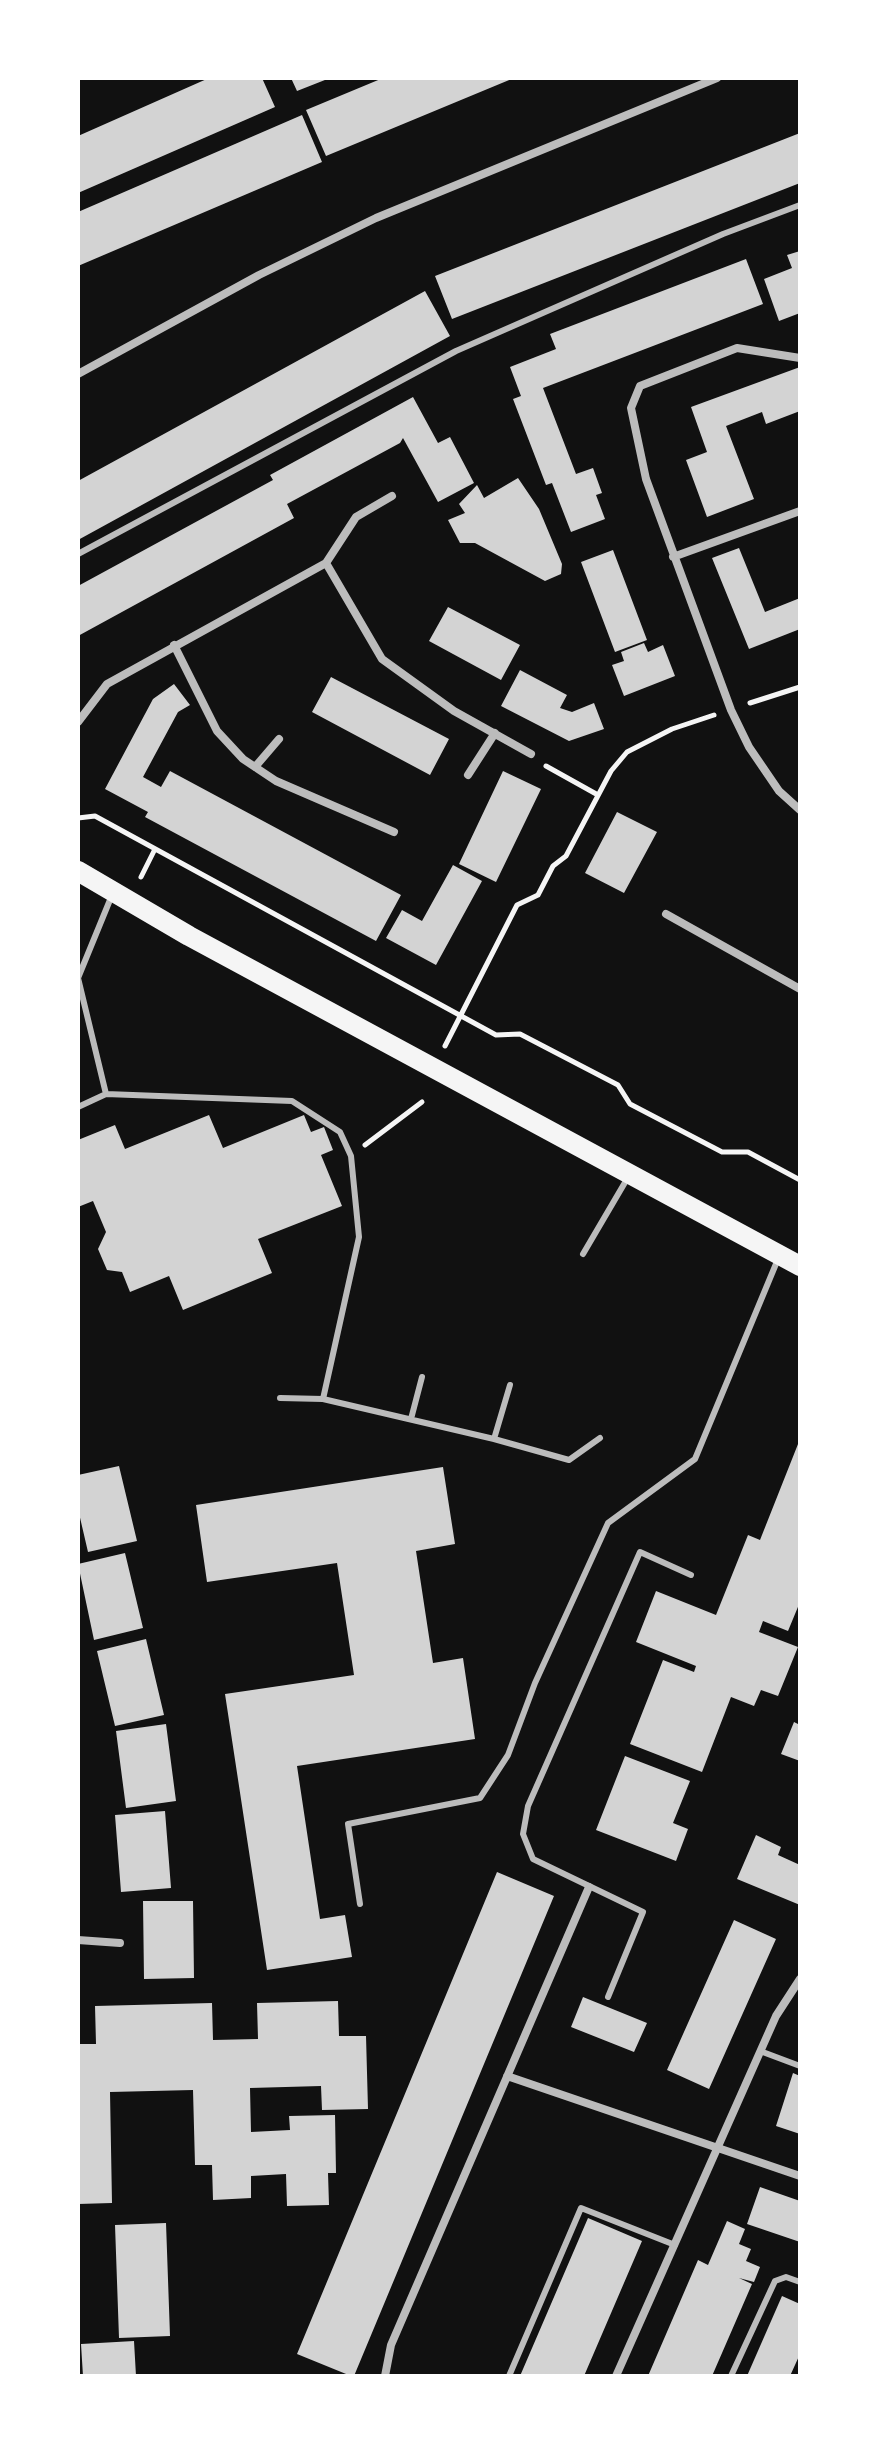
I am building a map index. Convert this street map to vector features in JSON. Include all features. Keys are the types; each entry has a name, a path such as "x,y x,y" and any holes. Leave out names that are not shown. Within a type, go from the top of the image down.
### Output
{"main road":[{"path":"78,871 800,1266"}],"street":[{"path":"78,374 259,275 376,218 717,78"},
{"path":"800,358 737,348 640,386 631,408 646,479 731,710 749,747 779,791 800,810"},
{"path":"78,722 107,684 326,563 356,517 392,496"},
{"path":"673,557 800,511"},
{"path":"326,563 382,659 454,711 531,754"},
{"path":"174,645 217,731 255,767 276,781 394,832"},
{"path":"468,775 495,733"},
{"path":"255,767 279,739"},
{"path":"666,914 800,989"},
{"path":"385,2376 391,2345 589,1887"},
{"path":"78,1940 120,1943"},
{"path":"616,2376 760,2051 787,1995 800,1979"},
{"path":"507,2076 800,2176"}],"lane":[{"path":"78,554 456,351 723,234 800,205"},
{"path":"106,1094 78,978 114,892"},
{"path":"78,1107 106,1094 292,1101 340,1132 351,1156 359,1237 323,1399"},
{"path":"583,1254 629,1175"},
{"path":"360,1904 348,1824 480,1798 508,1755 535,1683 608,1523 695,1459 780,1256"},
{"path":"411,1419 422,1377"},
{"path":"494,1439 510,1385"},
{"path":"280,1398 323,1399 569,1460 600,1438"},
{"path":"608,1997 643,1912 533,1859 523,1834 528,1806 640,1552 691,1575"},
{"path":"760,2051 800,2066"},
{"path":"509,2376 581,2208 675,2245"},
{"path":"731,2376 775,2281 786,2277 800,2282"}],"path":[{"path":"435,1069 459,1014 517,905 538,895 553,866 566,856 598,795 627,752 672,729 800,687"},
{"path":"531,754 598,795"},
{"path":"78,818 95,816 496,1035 520,1034 618,1085 630,1104 722,1152 748,1152 800,1180"},
{"path":"351,1156 422,1102"}],"building":[{"path":"209,78 262,78 275,107 78,193 78,136"},
{"path":"291,78 330,78 297,91"},
{"path":"383,78 514,78 326,156 306,110"},
{"path":"302,115 322,162 78,266 78,212"},
{"path":"800,133 800,183 452,319 435,276"},
{"path":"800,251 800,313 779,321 764,279 792,268 787,255"},
{"path":"746,259 763,304 543,388 576,474 593,468 602,493 596,495 605,519 571,532 552,483 546,485 513,399 521,396 510,367 556,349 550,334"},
{"path":"425,291 450,336 78,540 78,481"},
{"path":"800,367 800,411 766,424 762,412 726,426 754,499 707,517 686,460 707,452 691,407"},
{"path":"413,397 438,443 450,437 474,483 438,502 403,438 400,443 287,504 294,518 78,636 78,586 273,480 270,475"},
{"path":"518,478 539,509 562,564 561,574 545,581 475,543 460,543 448,520 465,513 459,504 477,485 484,498"},
{"path":"739,548 765,612 800,598 800,629 749,649 712,558"},
{"path":"613,550 647,640 615,652 581,562"},
{"path":"448,607 520,645 501,680 429,641"},
{"path":"644,643 648,652 663,645 675,676 624,696 612,665 624,661 621,652"},
{"path":"520,670 567,695 560,708 572,712 594,703 604,729 569,741 501,706"},
{"path":"331,677 449,739 430,775 312,712"},
{"path":"174,684 190,705 178,712 143,777 161,787 170,771 401,895 376,941 145,817 148,812 105,789 153,699"},
{"path":"503,771 541,789 496,882 459,864"},
{"path":"617,812 657,832 624,893 585,873"},
{"path":"453,865 482,881 436,965 386,938 402,910 422,921"},
{"path":"209,1115 223,1148 304,1115 311,1132 324,1127 333,1150 321,1155 342,1206 258,1239 272,1273 183,1310 169,1276 130,1292 122,1272 107,1270 98,1249 106,1232 93,1201 78,1207 78,1140 115,1125 125,1149"},
{"path":"800,1439 800,1602 788,1631 763,1621 759,1632 798,1647 778,1696 761,1690 754,1706 731,1697 702,1772 630,1744 663,1660 694,1672 696,1666 636,1642 656,1591 716,1615 748,1535 760,1540"},
{"path":"119,1466 137,1541 88,1552 78,1509 78,1475"},
{"path":"443,1467 455,1544 416,1551 433,1663 463,1658 475,1739 297,1766 320,1919 345,1915 352,1957 267,1970 225,1694 354,1675 337,1563 207,1582 196,1505"},
{"path":"125,1553 143,1628 94,1640 78,1564"},
{"path":"146,1639 164,1715 115,1726 97,1651"},
{"path":"794,1722 800,1725 800,1761 781,1754"},
{"path":"166,1724 176,1801 126,1808 116,1731"},
{"path":"625,1756 690,1781 673,1823 688,1829 676,1861 596,1830"},
{"path":"165,1811 171,1888 121,1892 115,1815"},
{"path":"756,1835 781,1847 778,1855 800,1865 800,1905 737,1879"},
{"path":"497,1872 554,1896 354,2376 351,2376 297,2354"},
{"path":"143,1901 193,1901 194,1978 144,1979"},
{"path":"734,1920 776,1939 709,2089 667,2070"},
{"path":"583,1997 647,2023 634,2052 571,2027"},
{"path":"338,2001 339,2036 366,2036 368,2109 322,2110 321,2086 250,2088 251,2132 290,2130 289,2116 335,2115 336,2173 328,2173 329,2205 287,2206 286,2174 251,2176 251,2198 213,2200 212,2165 195,2165 193,2090 110,2092 112,2203 78,2204 78,2044 96,2044 95,2006 212,2003 213,2040 258,2039 257,2003"},
{"path":"793,2073 800,2076 800,2134 776,2126"},
{"path":"760,2187 800,2201 800,2242 747,2224"},
{"path":"588,2218 642,2241 584,2376 520,2376"},
{"path":"727,2221 745,2229 739,2244 751,2249 746,2261 760,2267 754,2282 739,2278 752,2284 712,2376 648,2376 698,2260 708,2265"},
{"path":"166,2223 170,2336 119,2338 115,2225"},
{"path":"782,2296 800,2304 800,2354 790,2376 747,2376"},
{"path":"134,2341 136,2376 83,2376 81,2344"}]}
